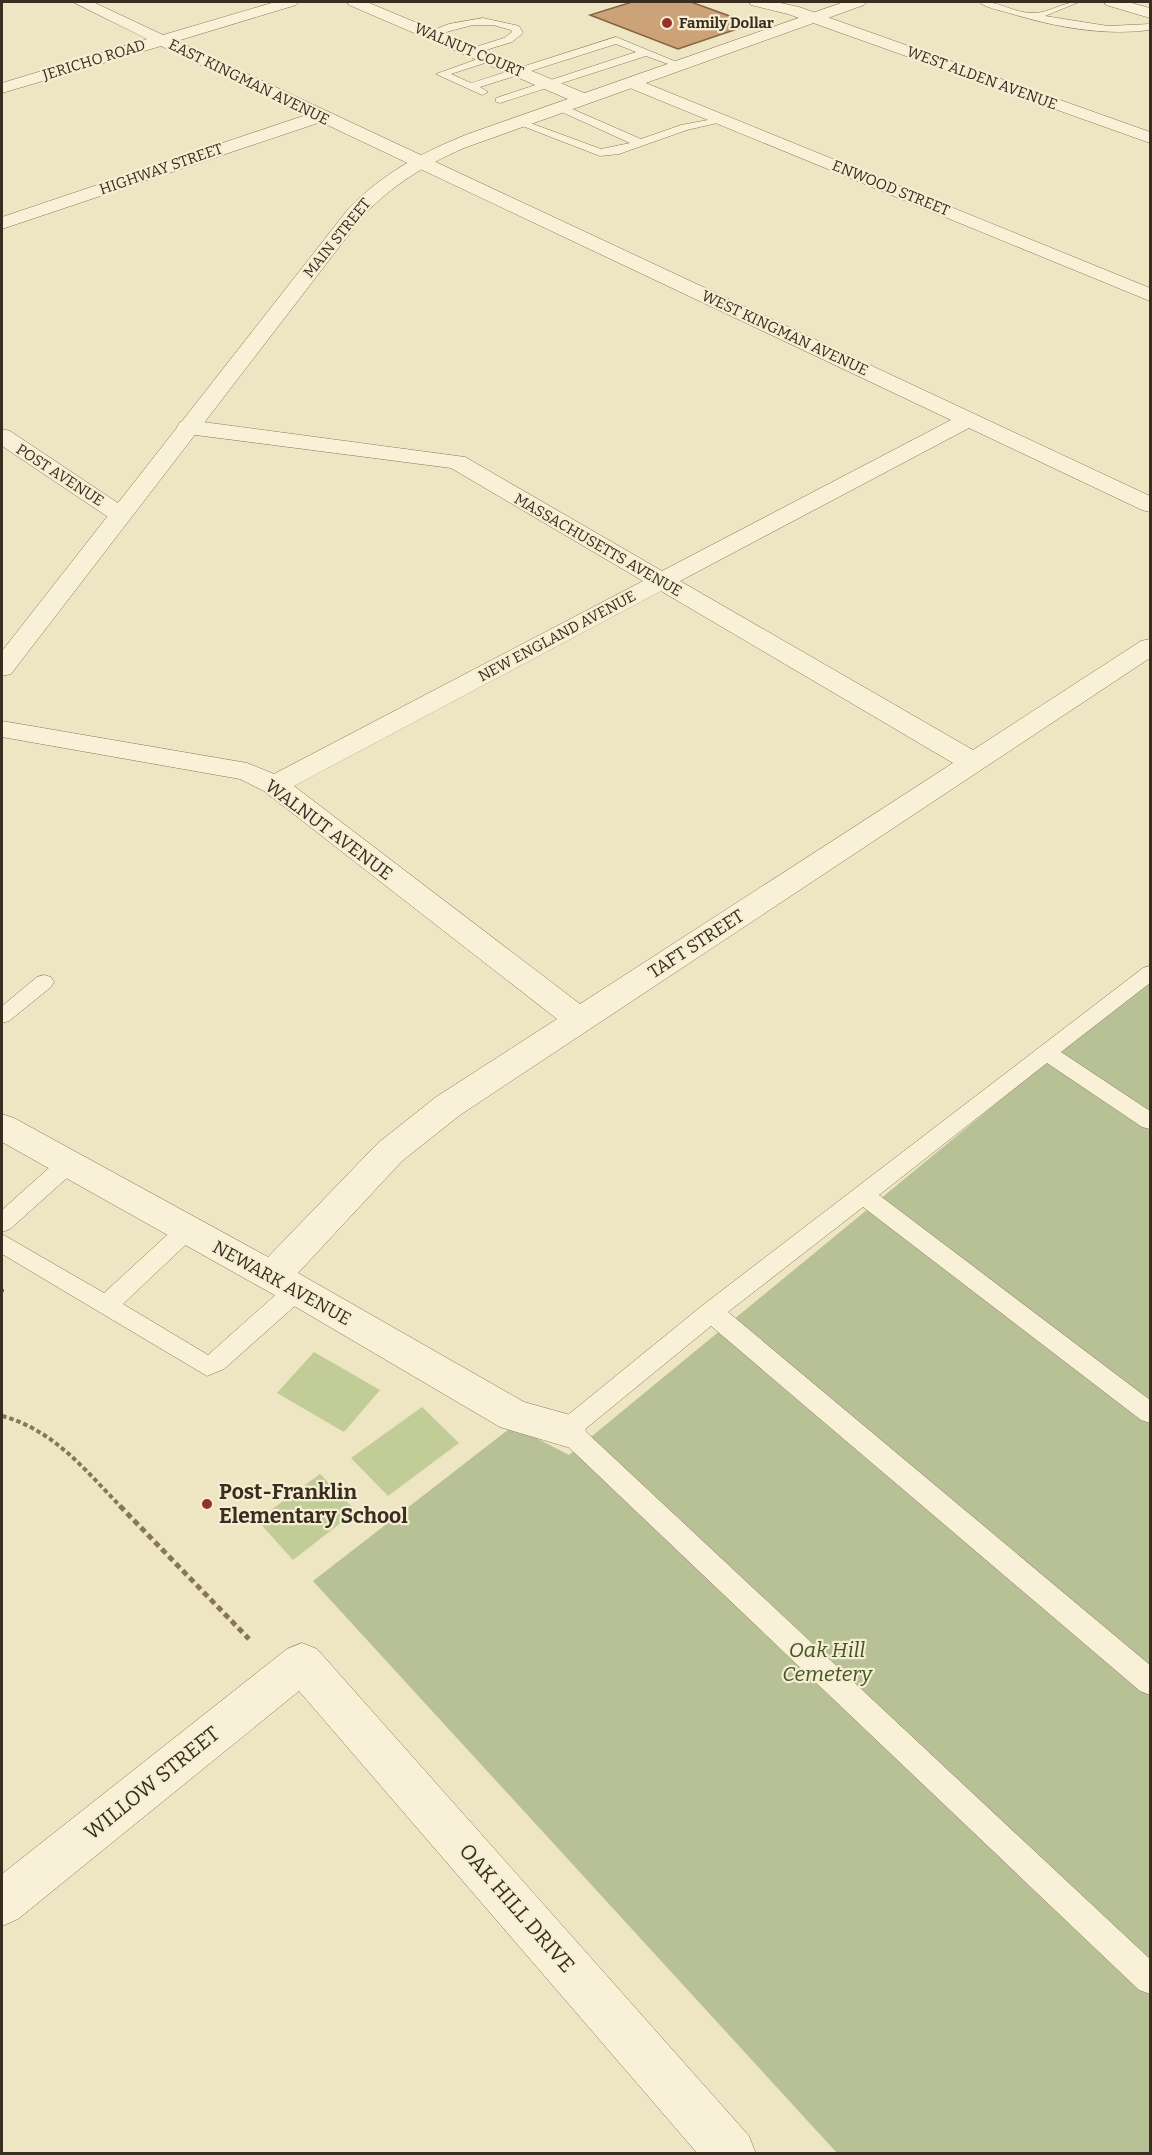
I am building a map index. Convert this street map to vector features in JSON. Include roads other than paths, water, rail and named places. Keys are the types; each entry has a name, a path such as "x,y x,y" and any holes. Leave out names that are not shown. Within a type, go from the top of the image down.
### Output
{"street":[{"name":"EAST KINGMAN AVENUE","path":"81,2 418,162"},
{"name":"JERICHO ROAD","path":"2,88 290,2"},
{"name":"WALNUT COURT","path":"355,2 583,99"},
{"name":"WEST ALDEN AVENUE","path":"757,2 813,18 1150,138"},
{"name":"MAIN STREET","path":"2,668 118,514 368,198 418,162 518,122 858,2"},
{"path":"1112,2 1150,13"},
{"name":"ENWOOD STREET","path":"631,82 1150,295"},
{"name":"HIGHWAY STREET","path":"2,223 320,116"},
{"name":"WEST KINGMAN AVENUE","path":"418,162 1150,505"},
{"name":"NEW ENGLAND AVENUE","path":"274,784 968,420"},
{"name":"MASSACHUSETTS AVENUE","path":"188,427 457,462 974,764"},
{"name":"POST AVENUE","path":"2,436 118,514"},
{"name":"TAFT STREET","path":"285,1284 390,1152 448,1106 1150,647"},
{"name":"WALNUT AVENUE","path":"2,729 247,772 274,784 579,1020"},
{"name":"NEWARK AVENUE","path":"2,1127 285,1284 514,1415 567,1430"},
{"name":"WILLOW STREET","path":"2,1903 302,1663"},
{"name":"OAK HILL DRIVE","path":"302,1663 731,2154"}],"lane":[{"path":"984,2 1034,17 1111,29 1150,27"},
{"path":"1034,17 1074,2"},
{"path":"431,33 473,21 497,20 515,28 518,33 508,40 473,51"},
{"path":"470,87 616,40 679,65"},
{"path":"500,100 646,52"},
{"path":"490,58 441,74 535,116"},
{"path":"559,107 641,142"},
{"path":"518,122 600,153 615,152 685,127 724,120"},
{"path":"1150,973 711,1312 567,1430 1150,1979"},
{"path":"2,1016 44,982"},
{"path":"1047,1053 1150,1121"},
{"path":"2,1223 68,1164"},
{"path":"863,1195 1150,1413"},
{"path":"106,1305 188,1230"},
{"path":"2,1243 207,1366 216,1362 285,1284"},
{"path":"711,1312 1150,1682"}],"place":[{"name":"Family Dollar","path":"667,23"},
{"name":"Post-Franklin Elementary School","path":"207,1504"}],"park label":[{"name":"Oak Hill Cemetery","path":"827,1662"}]}
